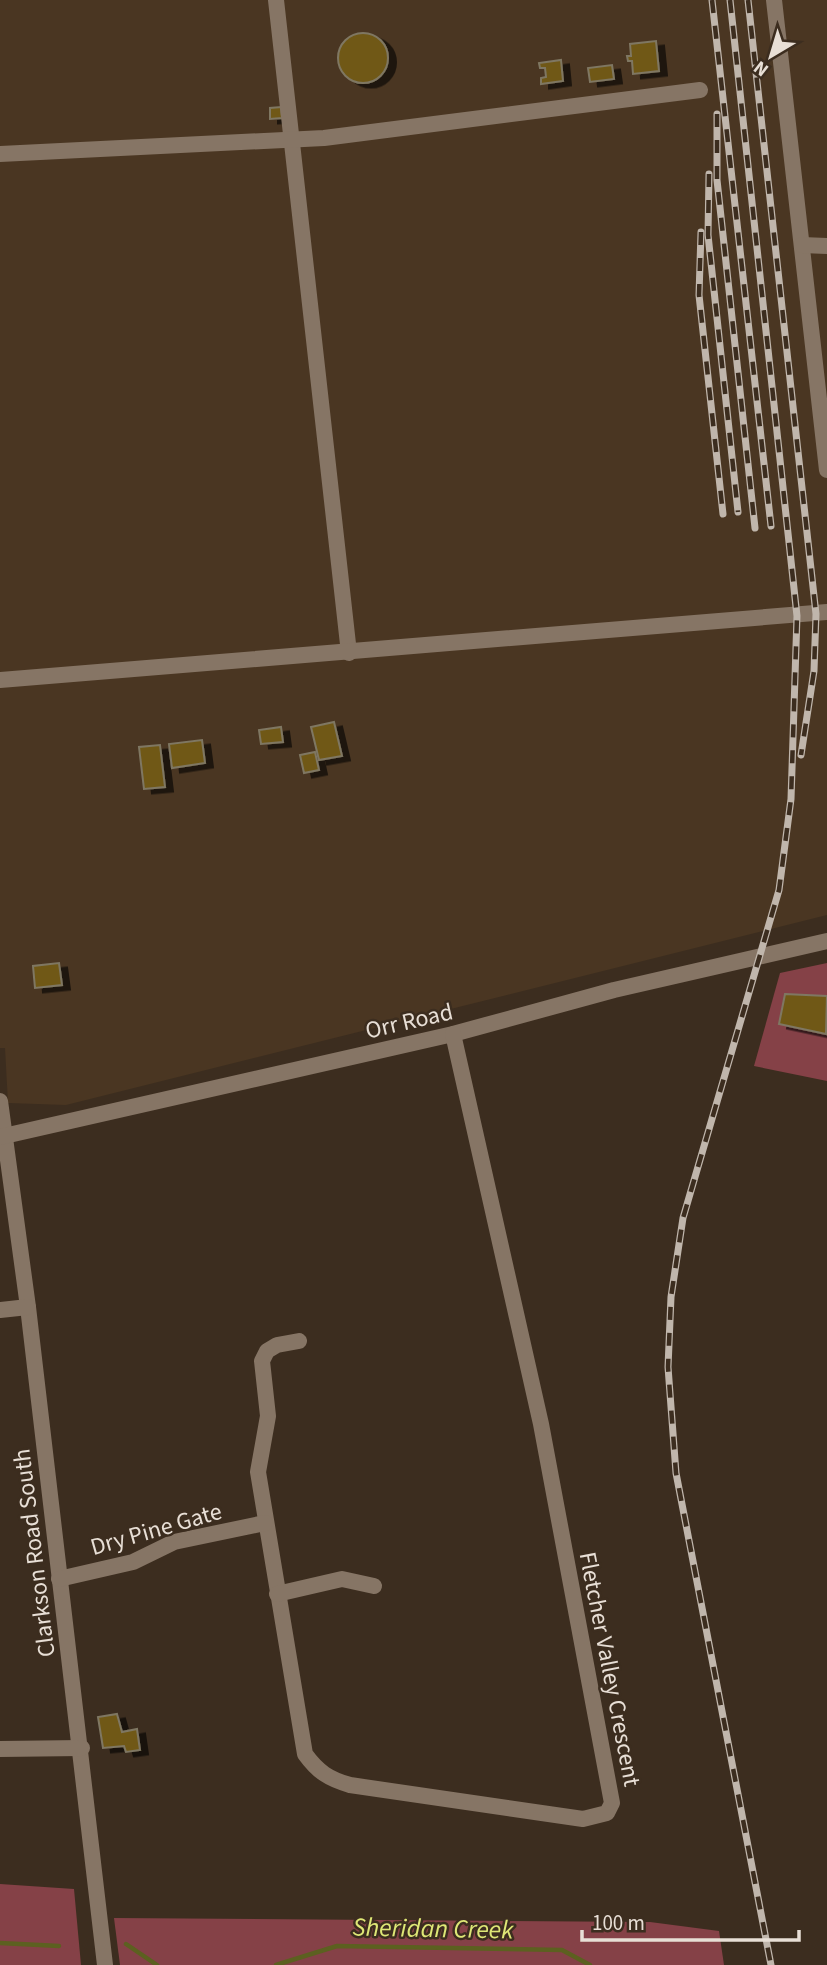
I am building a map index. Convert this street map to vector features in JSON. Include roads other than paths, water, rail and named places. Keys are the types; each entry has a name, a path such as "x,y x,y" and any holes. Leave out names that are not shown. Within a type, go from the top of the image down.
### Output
{"street":[{"path":"276,0 349,653"},
{"path":"774,0 827,470"},
{"path":"0,154 324,138 700,90"},
{"path":"802,245 827,246"},
{"path":"0,680 827,612"},
{"name":"Orr Road","path":"2,1137 453,1034 614,990 827,941"},
{"name":"Fletcher Valley Crescent","path":"299,1341 277,1345 267,1351 262,1361 268,1416 258,1472 305,1754 330,1779 350,1785 583,1819 607,1813 612,1803 541,1424 453,1034"},
{"name":"Clarkson Road South","path":"0,1101 2,1137 28,1307 59,1579 82,1748 105,1965"},
{"path":"0,1310 28,1307"},
{"name":"Dry Pine Gate","path":"59,1579 133,1562 174,1542 265,1523"},
{"path":"278,1594 342,1579 374,1586"},
{"path":"0,1749 82,1748"}],"waterway":[{"name":"Sheridan Creek","path":"0,1943 59,1946"},
{"name":"Sheridan Creek","path":"126,1944 157,1965"},
{"name":"Sheridan Creek","path":"276,1965 337,1946 562,1950 590,1965"}],"railway":[{"path":"712,0 771,526"},
{"path":"730,0 797,616 791,799 779,890 683,1218 671,1297 668,1367 676,1473 771,1965"},
{"path":"748,0 816,614 814,671 801,755"},
{"path":"717,114 717,180 755,528"},
{"path":"709,174 708,235 738,512"},
{"path":"701,232 699,295 723,514"}]}
